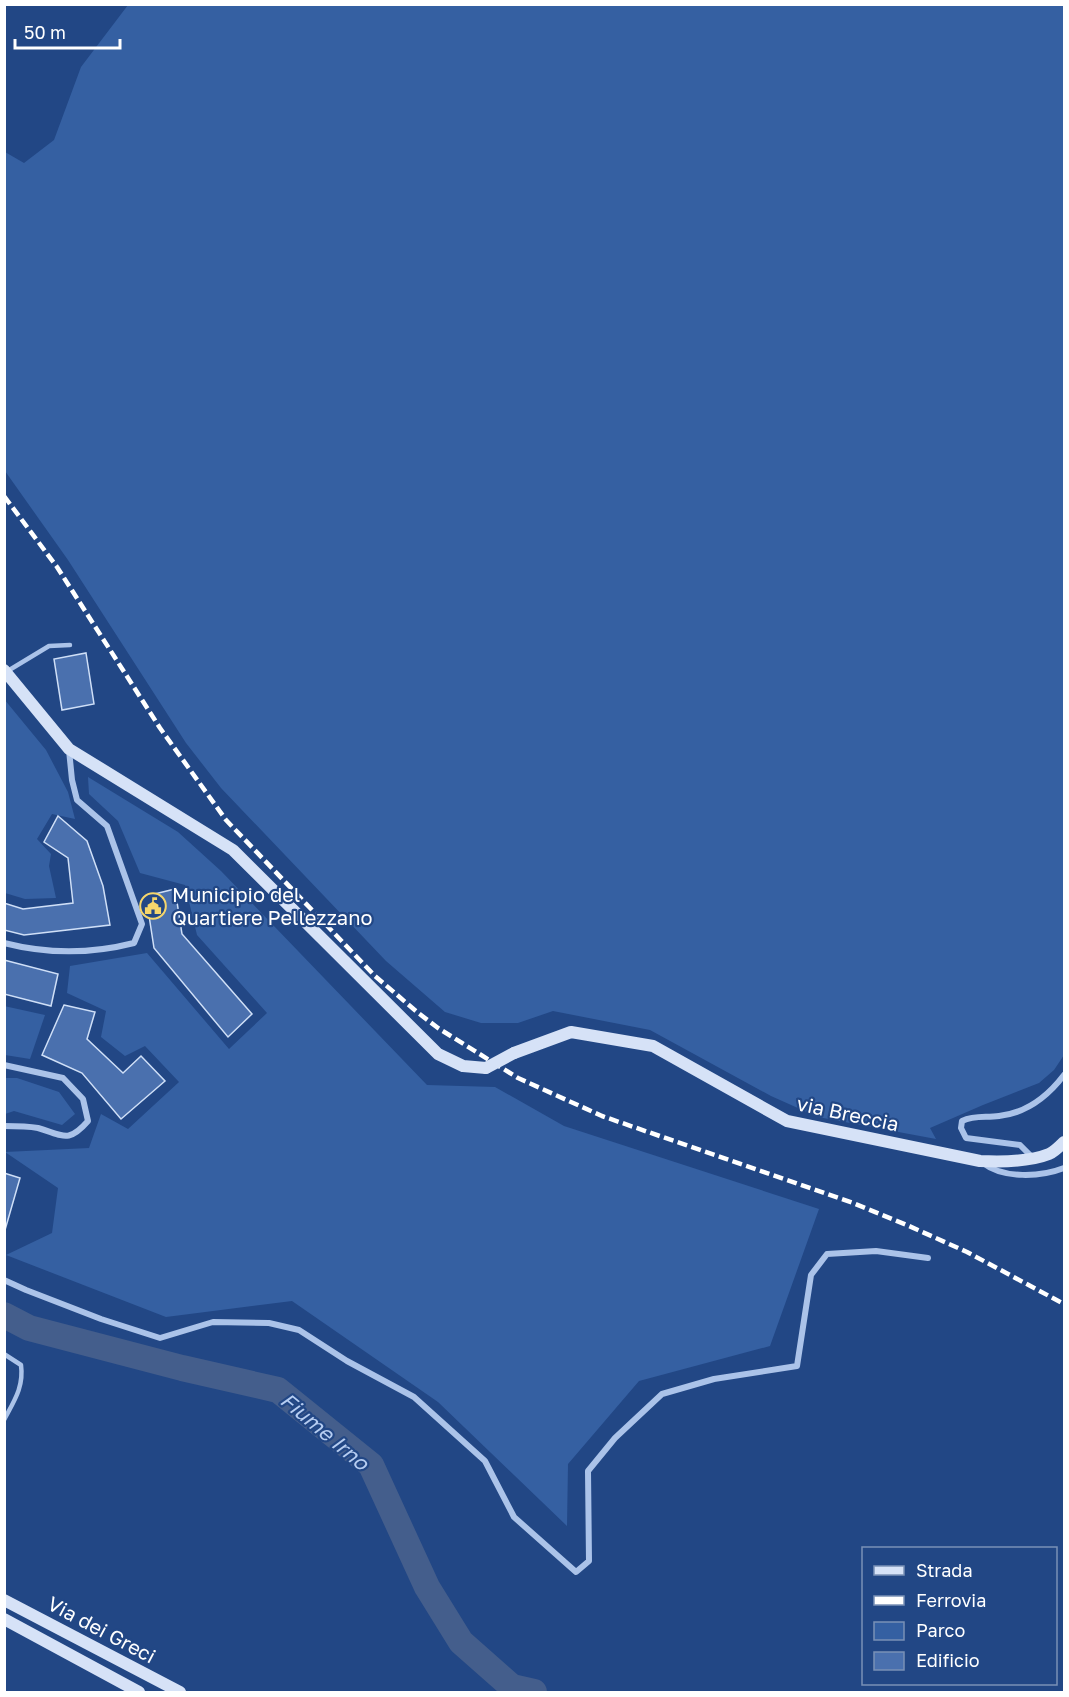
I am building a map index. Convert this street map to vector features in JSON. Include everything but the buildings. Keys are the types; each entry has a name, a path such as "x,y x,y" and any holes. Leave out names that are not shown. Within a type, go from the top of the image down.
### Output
{"street":[{"path":"4,943 30,950 69,952 115,948 134,943 142,924 107,826 77,800 72,780 69,749 5,671"},
{"name":"via Breccia","path":"69,749 233,850 438,1054 463,1066 486,1068 514,1053 571,1032 653,1046 787,1121 980,1161 1033,1158 1050,1154 1065,1142"},
{"path":"4,1065 63,1078 83,1099 88,1121 77,1133 63,1136 35,1128 4,1126"},
{"path":"1033,1158 1020,1145 966,1138 961,1128 962,1121 973,1116 1011,1114 1031,1105 1052,1090 1065,1075"},
{"path":"980,1161 992,1170 1034,1175 1065,1168"},
{"path":"4,1280 100,1319 160,1338 213,1322 269,1323 298,1330 347,1361 414,1397 485,1461 514,1517 576,1572 589,1561 588,1471 615,1438 662,1394 714,1379 797,1366 811,1275 827,1254 876,1251 928,1258"},
{"name":"Via dei Greci","path":"4,1600 180,1692"},
{"name":"Via dei Greci","path":"4,1619 139,1692"}],"lane":[{"path":"5,671 49,646 70,645"},
{"path":"4,1354 21,1365 23,1378 21,1388 4,1420"}],"green space":[{"path":"128,5 1064,5 1064,1055 1054,1070 1039,1083 930,1128 936,1139 818,1117 771,1096 650,1030 553,1011 518,1023 481,1023 445,1012 386,961 221,788 186,743 68,560 5,471 5,152 24,163 54,140 81,67"},
{"path":"4,699 46,750 68,792 75,819 52,814 37,839 51,854 49,866 56,898 25,899 5,893"},
{"path":"88,777 178,832 221,871 427,1085 495,1087 564,1126 819,1209 770,1346 639,1381 568,1464 567,1526 438,1402 292,1301 166,1317 6,1255 52,1233 58,1188 5,1152 89,1148 101,1114 128,1129 179,1082 145,1046 125,1056 101,1037 106,1011 67,993 70,966 147,953 229,1049 267,1013 197,935 185,885 140,873 118,821 89,794"},
{"path":"4,1006 45,1015 30,1059 5,1055"},
{"path":"5,1078 17,1078 59,1092 75,1114 62,1125 14,1111 5,1114"}],"waterway":[{"name":"Fiume Irno","path":"4,1315 29,1328 182,1368 278,1390 371,1465 427,1587 461,1642 512,1687 534,1692"}],"railway":[{"path":"4,496 57,567 160,728 226,820 375,976 417,1012 438,1028 518,1078 602,1116 853,1203 967,1252 1064,1304"}],"place":[{"name":"Municipio del Quartiere Pellezzano","path":"153,906"}]}
